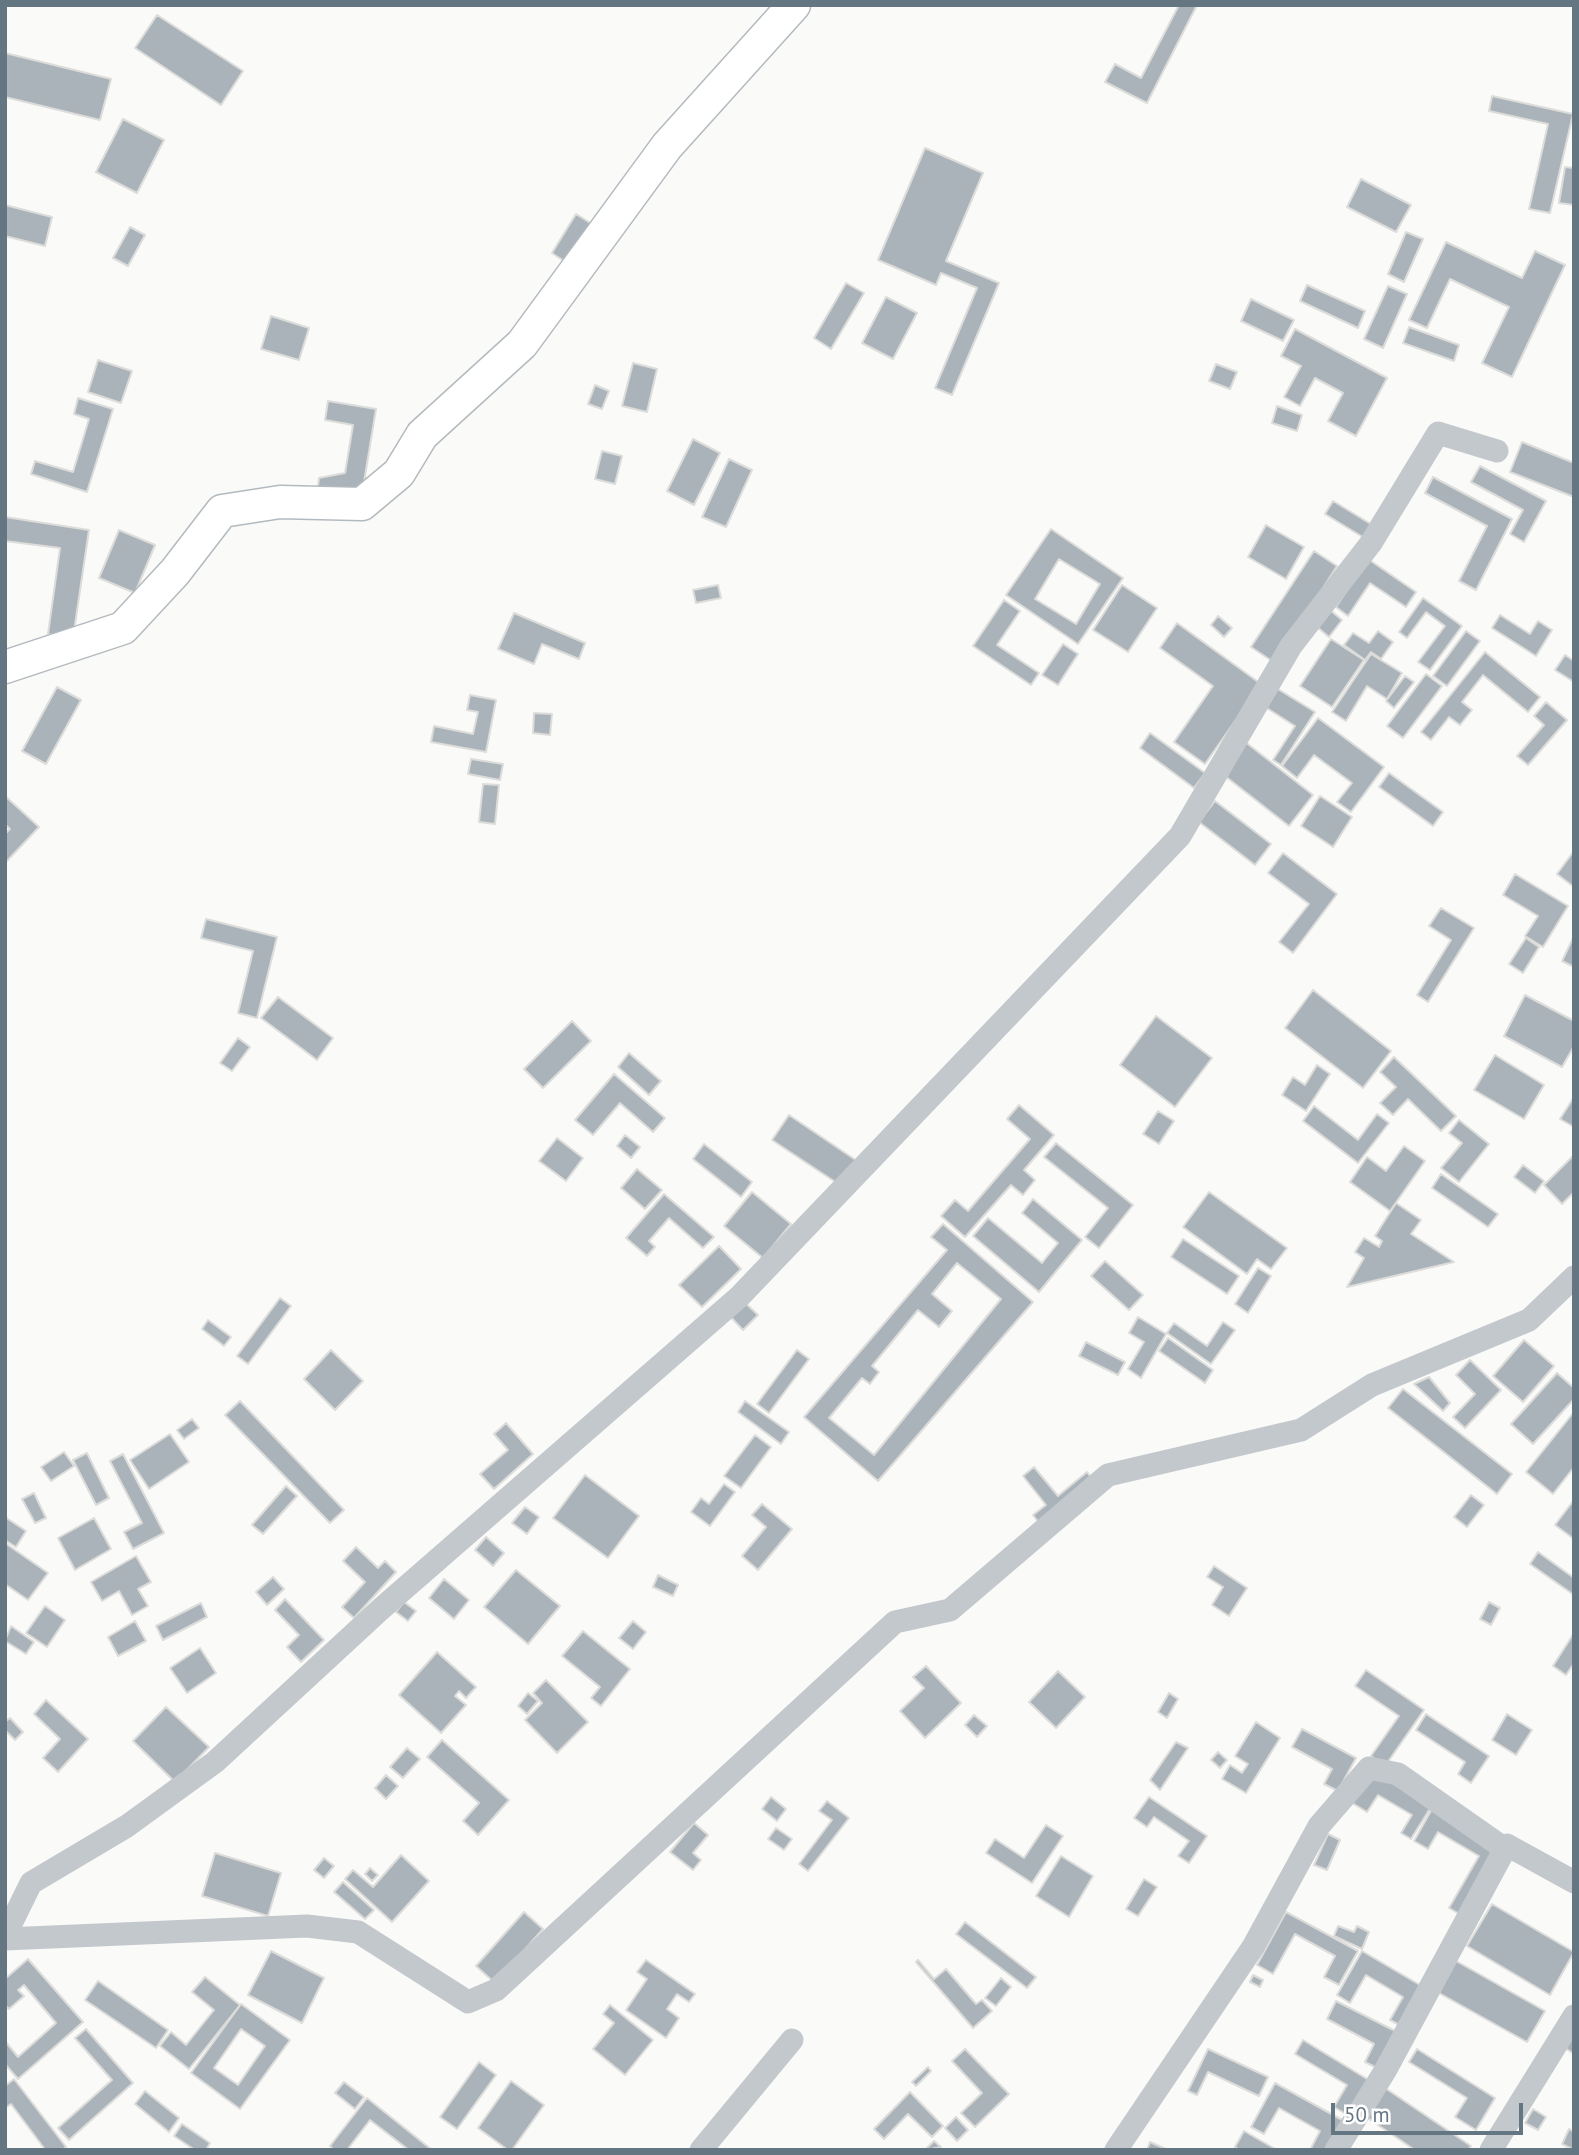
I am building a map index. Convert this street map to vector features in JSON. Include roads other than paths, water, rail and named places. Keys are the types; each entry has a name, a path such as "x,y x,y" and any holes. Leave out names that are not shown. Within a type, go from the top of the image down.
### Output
{"street":[{"path":"5,667 123,628 175,572 222,511 280,502 362,503 400,473 422,435 522,344 667,146 794,5"},
{"path":"1497,451 1438,433 1371,543 1291,646 1180,836 739,1297 382,1608 215,1762 127,1826 31,1883 5,1938 307,1926 358,1932 468,2002 496,1990 895,1622 950,1610 1108,1475 1301,1430 1372,1385 1529,1320 1574,1277"},
{"path":"1116,2150 1253,1947 1318,1826 1369,1768 1398,1774 1505,1849"},
{"path":"1336,2150 1385,2071 1507,1845 1574,1882"},
{"path":"1491,2150 1574,2016"},
{"path":"701,2150 792,2040"}]}
